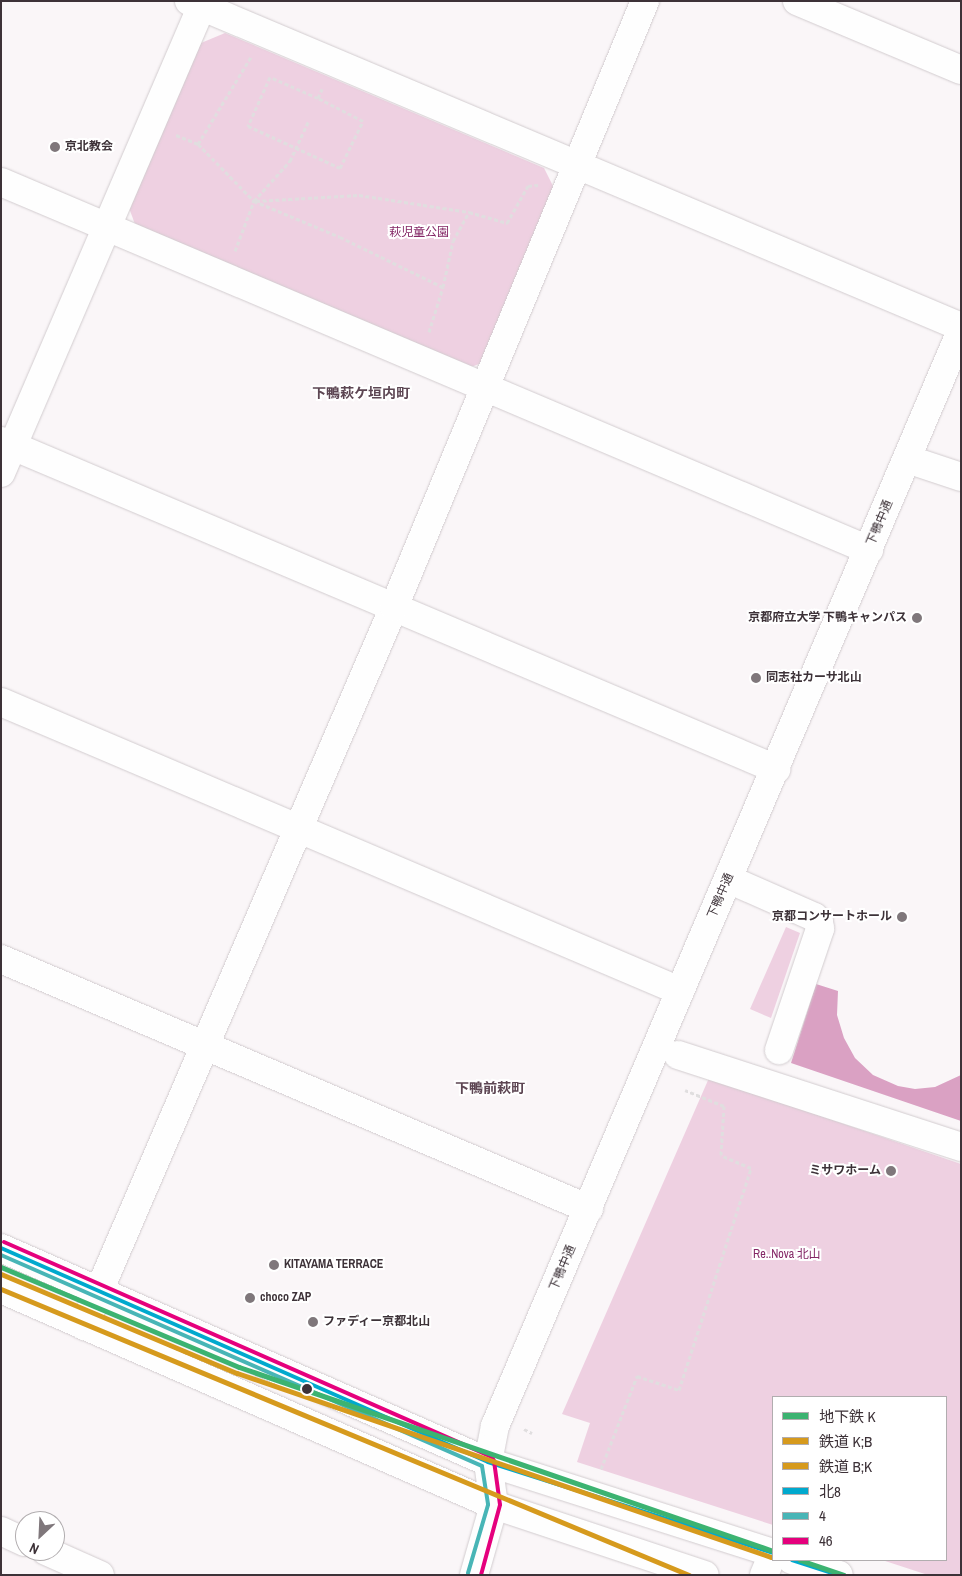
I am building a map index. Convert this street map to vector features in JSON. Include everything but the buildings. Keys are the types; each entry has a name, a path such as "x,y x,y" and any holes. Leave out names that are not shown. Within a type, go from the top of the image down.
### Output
{"street":[{"path":"84,1326 394,607 486,389 573,172 645,1"},
{"path":"797,1 844,10 961,70"},
{"path":"1,473 7,443 107,227 151,125 198,3 573,172 961,329"},
{"path":"1,182 419,361 869,550"},
{"name":"下鴨中通","path":"494,1505 488,1462 495,1426 776,769 961,329"},
{"path":"7,443 776,769"},
{"path":"907,459 961,477"},
{"path":"1,702 680,991"},
{"path":"728,879 814,917 819,922 820,929 779,1050"},
{"path":"1,959 589,1209"},
{"path":"678,1055 961,1147"},
{"path":"1,1248 488,1462 772,1554"},
{"path":"1,1289 494,1505 706,1575"},
{"path":"474,1575 494,1505"},
{"path":"1,1531 15,1537"},
{"path":"764,1575 772,1556"},
{"path":"65,1559 100,1575"},
{"path":"795,1561 838,1575"}],"path":[{"path":"198,144 250,58 268,34"},
{"path":"270,77 318,98 363,121 340,168 248,126 270,77"},
{"path":"318,98 323,89"},
{"path":"224,277 254,201 290,161 309,120"},
{"path":"151,125 198,144 254,201 340,237 444,287"},
{"path":"254,201 359,195 469,212 507,223 528,186 573,172"},
{"path":"419,361 444,287 453,242 469,212"},
{"path":"592,1495 636,1376 679,1390 751,1168 721,1155 724,1106 698,1095"}],"green space":[{"name":"萩児童公園","path":"225,33 544,168 557,194 487,361 463,370 136,227 128,205 201,43"},
{"path":"786,927 800,933 771,1018 750,1009"},
{"name":"Re..Nova 北山","path":"709,1078 961,1164 961,1575 928,1575 885,1561 947,1561 947,1396 772,1396 772,1525 577,1462 590,1423 562,1414"}],"shaded area":[{"path":"816,984 838,991 837,1015 844,1038 855,1058 873,1075 898,1086 915,1089 935,1087 961,1075 961,1121 791,1063"}],"metro line":[{"name":"K","path":"1,1267 239,1367 772,1551"},
{"name":"K","path":"803,1561 844,1575"}],"rail line":[{"name":"K;B","path":"1,1274 237,1373 771,1557"},
{"name":"B;K","path":"1,1289 689,1575"}],"transit line":[{"name":"46","path":"4,1242 492,1457 500,1505 481,1575"},
{"name":"北8","path":"1,1248 488,1462 772,1553"},
{"name":"4","path":"1,1255 482,1466 488,1505 468,1573"},
{"name":"北8","path":"795,1561 838,1575"}],"place":[{"name":"京北教会","path":"55,147"},
{"name":"京都府立大学 下鴨キャンパス","path":"917,618"},
{"name":"同志社カーサ北山","path":"756,678"},
{"name":"京都コンサートホール","path":"902,917"},
{"name":"ミサワホーム","path":"891,1171"},
{"name":"KITAYAMA TERRACE","path":"274,1265"},
{"name":"choco ZAP","path":"250,1298"},
{"name":"ファディー京都北山","path":"313,1322"}],"district":[{"name":"下鴨萩ケ垣内町","path":"361,393"},
{"name":"下鴨前萩町","path":"490,1088"}]}
